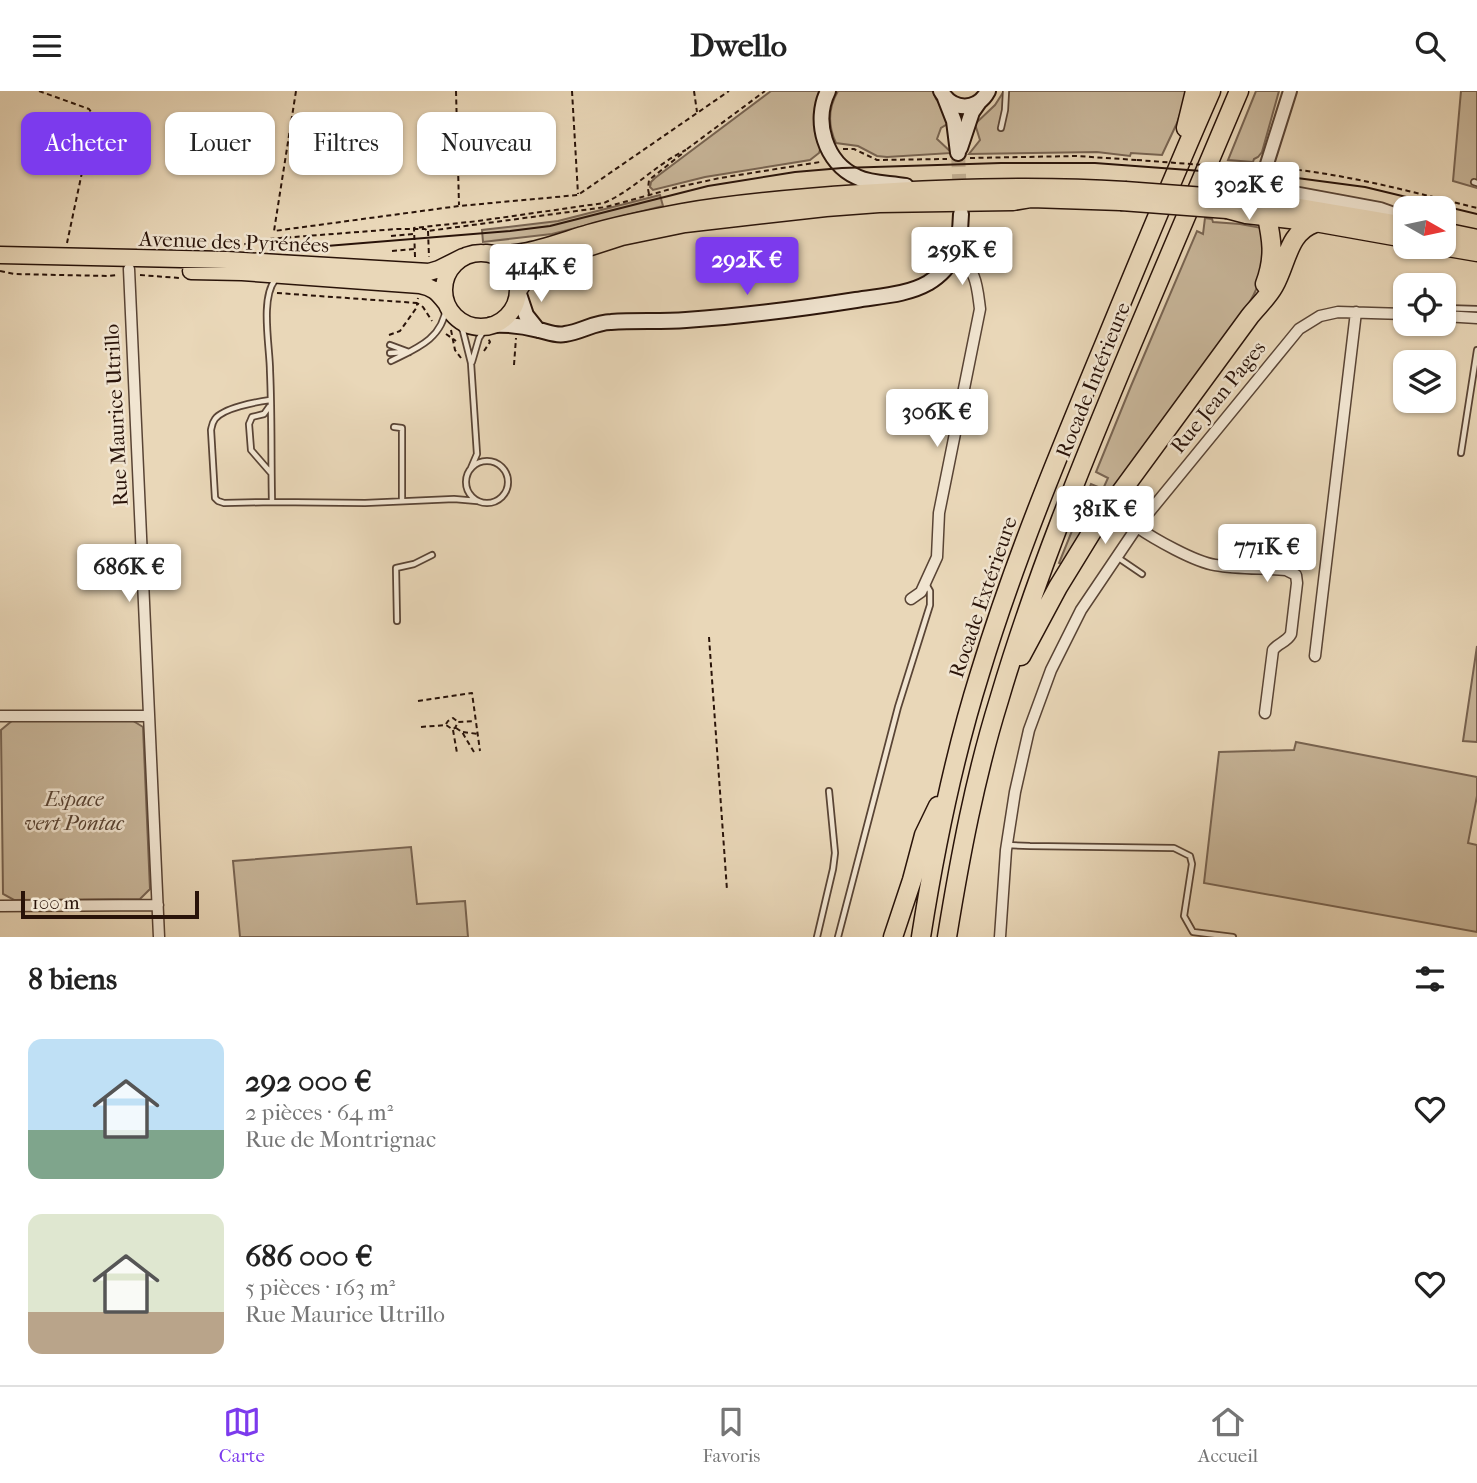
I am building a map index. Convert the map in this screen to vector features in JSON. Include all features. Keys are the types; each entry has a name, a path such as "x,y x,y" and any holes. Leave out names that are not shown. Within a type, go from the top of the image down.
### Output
{"highway":[{"path":"1176,171 1195,91"},
{"name":"Rocade Extérieure","path":"921,937 950,781 980,673 1016,567 1068,431 1211,91"},
{"name":"Rocade Intérieure","path":"947,937 960,860 985,748 1031,599 1091,443 1239,91"},
{"path":"1250,316 1272,261 1273,245 1266,209"},
{"path":"999,699 1058,587 1093,530 1272,289 1290,246 1301,229 1315,223"},
{"path":"893,937 924,835 950,781"}],"main road":[{"path":"828,91 822,112 822,127 828,149 842,168 864,180 925,189"},
{"path":"943,95 950,103 965,107 984,97"},
{"path":"943,95 954,121 958,153 972,112 984,97"},
{"path":"446,303 443,292 448,271 455,263 474,253 518,253 619,225 695,210 826,195 925,189 1032,187 1230,204 1246,215 1266,209 1393,224"},
{"path":"489,326 502,320 510,312 518,291 536,269 566,255 622,237 685,224 879,204 1013,202 1123,196"},
{"path":"1266,209 1315,223 1393,237"},
{"path":"420,278 435,290 457,319 474,326 508,325 550,334 565,335 607,322 684,320 763,313 902,293 927,283 939,275 954,256 959,243 961,215"},
{"path":"1456,236 1477,238"},
{"path":"1456,242 1477,253"},
{"path":"486,253 496,256 512,270 526,315 538,330"},
{"name":"Avenue des Pyrénées","path":"0,255 227,260 420,278"},
{"name":"Avenue des Pyrénées","path":"0,264 129,272 226,271 281,276 420,278 464,257"}],"street":[{"path":"1266,209 1266,167 1290,91"},
{"path":"1266,167 1273,185 1283,191 1393,214"},
{"path":"911,599 921,592 937,557 939,513 980,309 977,280 961,260 954,256"},
{"name":"Rue Maurice Utrillo","path":"129,272 159,937"},
{"name":"Rue Jean Pages","path":"1000,937 1006,845 1029,730 1051,670 1081,610 1137,527 1299,330 1320,316 1338,312 1393,314"},
{"path":"1315,656 1356,312"},
{"path":"1456,317 1477,319"},
{"path":"1137,527 1212,565 1294,572 1297,583 1291,634 1273,650 1265,713"},
{"path":"0,716 149,716"},
{"path":"0,906 158,905"}],"lane":[{"path":"1001,128 1006,91"},
{"path":"272,502 267,312 272,283 281,276"},
{"path":"391,361 423,346 436,332 444,317 446,303"},
{"path":"1456,308 1477,309"},
{"path":"457,319 471,363 477,453 466,486 471,497 477,501"},
{"path":"471,363 479,338 489,326"},
{"path":"390,345 410,352"},
{"path":"1461,453 1477,350"},
{"path":"390,353 410,352"},
{"path":"270,403 264,414 252,417 249,424 251,450 271,474"},
{"path":"270,403 231,410 213,422 211,430 215,498 218,501 365,503 454,499 494,503 507,491 506,472 477,453"},
{"path":"394,427 402,428 402,501"},
{"path":"471,468 489,461"},
{"path":"454,499 466,486"},
{"path":"397,621 396,568 414,564 432,555"},
{"path":"1116,557 1142,574"},
{"path":"838,937 898,707 930,605 930,590 925,583"},
{"path":"817,937 835,853 829,791"},
{"path":"1006,845 1174,848 1182,851 1189,856 1192,864 1184,916 1187,923 1193,932 1233,937"}],"path":[{"path":"39,91 89,109 94,116 65,258"},
{"path":"296,91 274,231 458,206 578,195 729,91"},
{"path":"456,91 458,206"},
{"path":"572,91 578,195"},
{"path":"695,91 697,113"},
{"path":"650,195 649,180 765,91"},
{"path":"389,335 400,331 417,307 421,258 415,258 414,228 604,202 613,199 686,150"},
{"path":"1137,160 1311,171 1477,208"},
{"path":"391,236 425,229 428,231 606,207 604,202"},
{"path":"244,243 397,229 413,232"},
{"path":"392,251 415,249"},
{"path":"0,271 14,274 108,276 129,272 183,278"},
{"path":"270,293 417,303"},
{"path":"709,637 727,890"},
{"path":"418,701 472,693 480,751"},
{"path":"446,725 453,718 458,722 476,720"},
{"path":"457,754 454,728 458,722"},
{"path":"421,727 446,725 462,732 478,734"},
{"path":"462,732 474,752"}],"green space":[{"path":"771,91 822,91 819,153 810,160 705,177 653,190 650,187 655,178"},
{"path":"838,91 933,91 946,110 949,123 941,128 937,139 952,153 887,157 877,156 858,146 836,143 830,117"},
{"path":"1004,91 1188,91 1162,155 1131,153 1130,156 1097,152 969,154 980,140 975,124 995,105"},
{"path":"1256,91 1279,91 1262,152 1253,162 1228,160"},
{"path":"1461,91 1477,91 1477,188 1453,181"},
{"path":"660,195 663,206 552,234 483,242 482,230 558,221"},
{"path":"1205,218 1212,219 1213,222 1262,228 1264,259 1258,286 1248,305 1062,564 1059,563 1091,484 1103,489 1108,478 1096,472 1197,231 1203,234"},
{"path":"1477,646 1477,742 1463,741"},
{"name":"Espace vert Pontac","path":"130,719 143,727 150,889 140,899 14,900 3,894 1,730 13,720"},
{"path":"1296,742 1477,777 1477,796 1468,843 1477,845 1477,932 1204,883 1219,752 1294,750"},
{"path":"411,847 417,904 465,901 468,937 240,937 233,861"}],"tunnel":[{"path":"958,153 960,197"}],"tram line":[{"path":"302,248 550,226 708,186 795,172 1001,163 1095,163 1297,178 1365,187 1477,214"}]}
